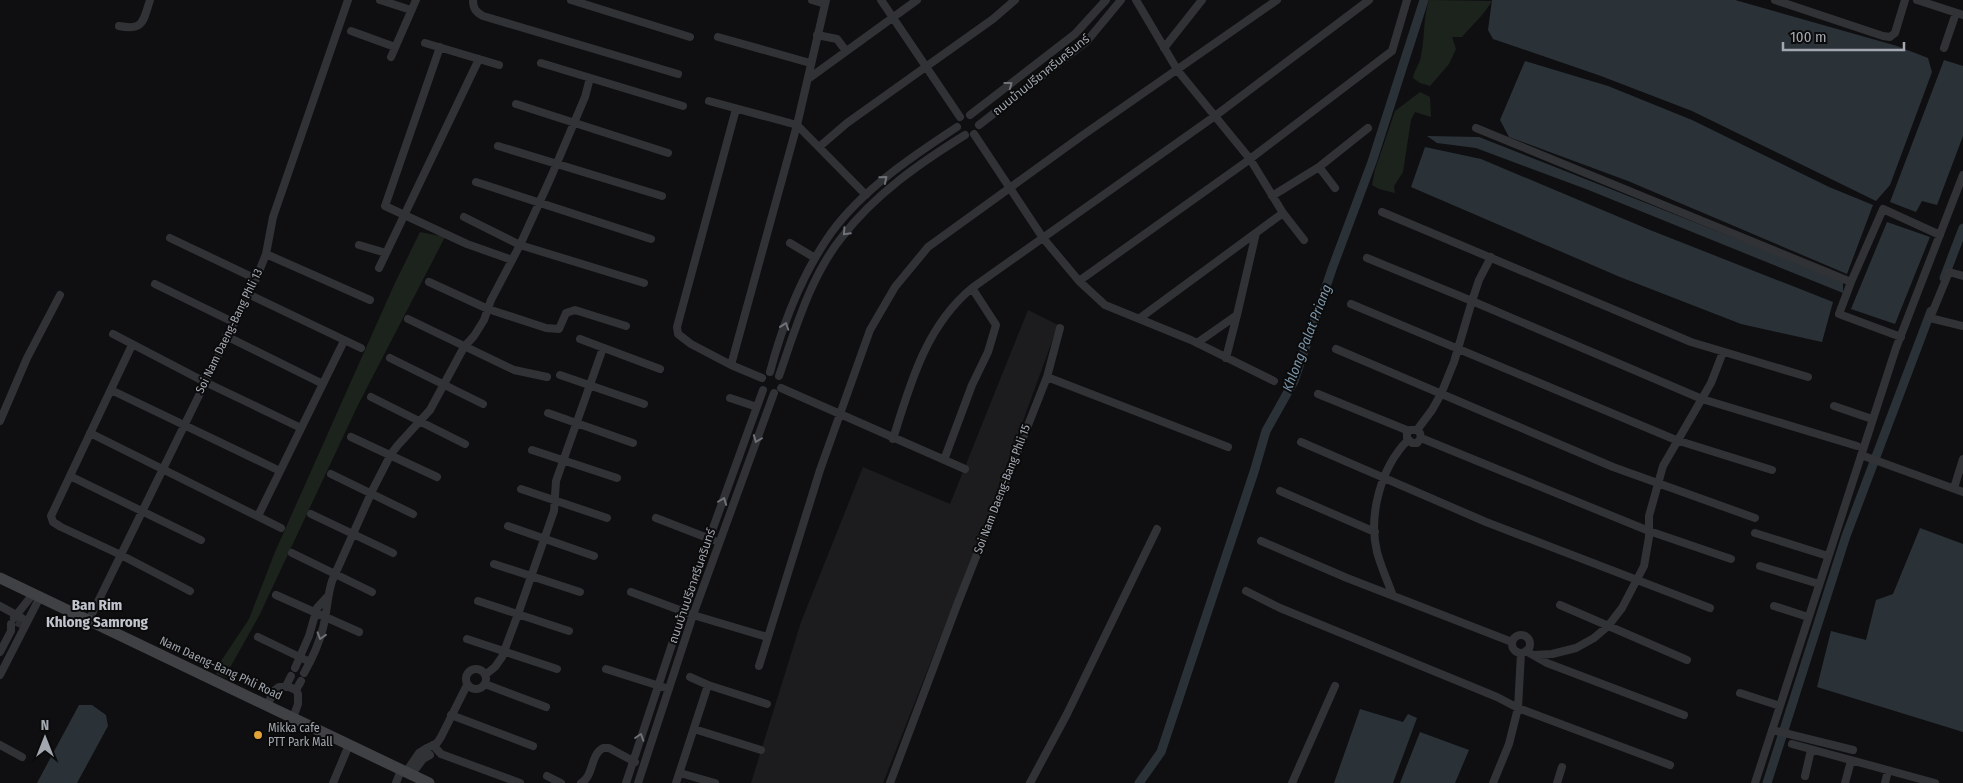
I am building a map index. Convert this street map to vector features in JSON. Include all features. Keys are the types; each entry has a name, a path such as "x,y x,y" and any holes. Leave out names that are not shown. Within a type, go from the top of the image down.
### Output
{"main road":[{"name":"Nam Daeng-Bang Phli Road","path":"0,578 429,783"}],"street":[{"path":"119,26 131,28 140,25 144,20 150,0"},
{"name":"Soi Nam Daeng-Bang Phli 13","path":"88,620 143,512 226,336 256,279 266,254 274,217 348,0"},
{"path":"380,0 411,10"},
{"path":"391,57 416,0"},
{"path":"473,0 473,7 476,12 483,16 678,74"},
{"path":"570,0 690,37"},
{"path":"732,365 797,125 810,63 826,2 812,0"},
{"path":"736,110 677,327 678,334 690,344 762,378 770,372 794,300 815,258 832,231 866,195 909,159 957,127 960,117 882,0"},
{"path":"808,79 917,0"},
{"path":"819,147 847,123 993,19 1015,0"},
{"name":"ถนนบ้านปรีชาศรีนครินทร์","path":"960,117 970,115 1075,34 1106,0"},
{"name":"ถนนบ้านปรีชาศรีนครินทร์","path":"638,783 719,542 777,391 782,383 779,376 799,319 819,274 841,237 878,199 918,165 965,135 974,134 979,125 1087,41 1121,0"},
{"path":"1136,0 1178,70 1250,159 1283,213 1304,240"},
{"path":"1164,48 1202,0"},
{"path":"759,666 820,470 870,330 895,287 928,246 1277,0"},
{"path":"893,438 907,394 929,339 955,302 1215,116 1369,0"},
{"path":"1079,281 1250,159 1392,51 1407,0"},
{"path":"1774,0 1784,1 1882,36 1890,36 1895,33 1905,0"},
{"path":"1917,0 1960,14 1944,48"},
{"path":"351,31 395,47"},
{"path":"817,34 837,39 846,51"},
{"path":"718,37 810,63"},
{"path":"425,43 500,65"},
{"path":"440,47 385,206 466,244 512,260"},
{"path":"379,268 479,59"},
{"path":"540,63 683,106"},
{"path":"304,673 320,640 327,597 335,574 371,494 391,454 430,410 464,347 484,320 557,163 585,97 590,78"},
{"path":"709,101 736,110 797,125 866,195"},
{"path":"516,104 668,152"},
{"name":"ถนนบ้านปรีชาศรีนครินทร์","path":"970,115 976,118 979,125"},
{"path":"957,127 965,135"},
{"path":"1272,196 1319,167 1368,128"},
{"path":"1476,128 1851,282"},
{"path":"974,134 1043,238 1079,281 1105,305 1197,343 1274,382"},
{"path":"498,146 662,196"},
{"path":"1319,167 1335,188"},
{"path":"1755,783 1872,419 1901,336 1940,235 1959,197 1963,175"},
{"path":"476,182 651,239"},
{"path":"1901,336 1838,314 1883,209 1940,235"},
{"path":"1382,212 1664,331 1722,352 1808,378"},
{"path":"1140,318 1283,213"},
{"path":"464,217 520,244 644,283"},
{"path":"1226,358 1256,233"},
{"path":"170,238 256,279"},
{"path":"359,244 386,254"},
{"path":"790,244 815,258"},
{"path":"266,254 370,300"},
{"path":"1393,596 1377,551 1375,532 1375,516 1384,478 1398,450 1408,440 1407,436 1432,410 1441,394 1454,362 1479,280 1491,257"},
{"path":"1366,258 1702,399 1857,446"},
{"path":"1963,276 1949,272 1930,318 1963,326"},
{"path":"429,282 488,309 546,328 559,329 562,326 566,313 575,310 626,326"},
{"path":"155,284 233,322"},
{"path":"944,460 972,384 988,352 996,325 972,288"},
{"path":"248,294 361,348"},
{"path":"0,421 27,358 60,295"},
{"path":"1351,304 1676,440 1772,470"},
{"path":"1197,343 1237,315"},
{"path":"408,319 520,372 546,377"},
{"name":"Soi Nam Daeng-Bang Phli 15","path":"890,783 953,614 1047,377 1060,328"},
{"path":"113,334 204,382 302,428"},
{"path":"226,336 323,384"},
{"path":"580,339 660,369"},
{"path":"258,516 344,340"},
{"path":"132,344 52,510 51,516 53,522 190,591"},
{"path":"467,685 476,689 484,684 486,675 498,663 504,651 554,511 556,500 554,487 603,348"},
{"path":"1336,349 1657,484 1755,518"},
{"path":"1534,656 1576,648 1594,638 1608,626 1622,608 1644,566 1649,516 1662,466 1711,383 1722,352"},
{"path":"390,358 444,383 483,404"},
{"path":"770,372 779,376"},
{"path":"560,375 644,404"},
{"path":"1047,377 1228,447"},
{"name":"ถนนบ้านปรีชาศรีนครินทร์","path":"626,783 632,760 708,539 763,390 761,385 762,378"},
{"path":"111,390 280,471"},
{"path":"763,390 767,393 777,391 840,414 965,469"},
{"path":"1318,394 1413,430 1420,433 1421,438 1649,531 1731,559"},
{"path":"371,397 465,444"},
{"path":"730,398 757,407"},
{"path":"1834,406 1872,419"},
{"path":"548,413 633,443"},
{"path":"90,433 281,528"},
{"path":"351,437 437,477"},
{"path":"1408,440 1414,444 1419,442 1421,438"},
{"path":"1301,442 1486,522 1710,608"},
{"path":"532,450 617,478"},
{"path":"1860,455 1963,492"},
{"path":"1954,488 1963,459"},
{"path":"331,474 413,514"},
{"path":"70,476 201,540"},
{"path":"521,489 607,518"},
{"path":"1280,491 1375,532"},
{"path":"311,514 393,553"},
{"path":"656,518 719,542"},
{"path":"508,526 594,556"},
{"path":"1030,783 1067,714 1157,529"},
{"path":"1755,533 1828,556"},
{"path":"1261,541 1393,596 1512,642"},
{"path":"292,554 372,592"},
{"path":"494,564 580,592"},
{"path":"1760,566 1819,584"},
{"path":"1246,591 1280,608 1497,697 1518,708 1670,765"},
{"path":"632,592 693,615 767,637"},
{"path":"276,595 359,632"},
{"path":"0,652 17,621 36,596"},
{"path":"0,675 36,596"},
{"path":"286,686 309,636 317,608 327,597"},
{"path":"478,601 569,631"},
{"path":"1560,605 1687,660"},
{"path":"0,606 17,621"},
{"path":"1774,606 1808,617"},
{"path":"1493,783 1509,744 1518,708 1524,652 1530,646 1525,636 1518,636 1512,642"},
{"path":"258,637 310,662"},
{"path":"467,639 557,669"},
{"path":"1512,642 1514,650 1524,652 1547,663 1684,715"},
{"path":"396,783 419,753 440,748 441,737 467,685 466,675 473,669 482,671 486,675"},
{"path":"606,669 669,689"},
{"path":"690,677 708,685 768,704"},
{"path":"293,718 298,704 296,690 300,681"},
{"path":"484,684 546,707"},
{"path":"676,783 708,685"},
{"path":"267,706 279,686 286,686 296,690"},
{"path":"1292,783 1335,686"},
{"path":"1740,693 1780,706"},
{"path":"451,715 533,746"},
{"path":"694,729 761,750"},
{"path":"1772,730 1853,750"},
{"path":"1792,744 1935,783"},
{"path":"0,745 22,757"},
{"path":"333,783 349,745"},
{"path":"581,783 585,780 596,754 603,748 609,748 644,765"},
{"path":"431,750 520,783"},
{"path":"1805,776 1811,750"},
{"path":"1845,783 1851,761"},
{"path":"1557,783 1562,767"},
{"path":"1885,783 1888,771"},
{"path":"680,773 715,783"},
{"path":"547,776 561,783"}],"shaded area":[{"path":"1429,0 1492,1 1462,37 1452,37 1456,49 1449,64 1430,86 1420,83 1413,78 1420,59"},
{"path":"1492,0 1735,0 1897,46 1928,58 1932,72 1890,185 1876,201 1692,111 1601,76 1493,39 1488,30"},
{"path":"1944,60 1963,66 1963,136 1937,205 1922,201 1916,212 1890,202"},
{"path":"1525,61 1608,86 1692,120 1829,187 1873,205 1847,274 1628,181 1509,137 1500,120"},
{"path":"1420,92 1430,97 1431,117 1415,112 1411,120 1403,172 1394,186 1395,193 1379,189 1372,185 1375,170 1395,111"},
{"path":"1427,136 1479,137 1843,281 1843,293 1586,189 1476,148 1437,143"},
{"path":"1425,147 1481,159 1650,230 1833,302 1822,342 1741,324 1620,277 1411,187"},
{"path":"1887,222 1930,237 1895,324 1851,309"},
{"path":"420,232 445,237 358,405 259,616 227,673 227,678 216,674 221,661 249,619 275,552 394,285"},
{"path":"1028,310 1058,325 989,514 883,783 751,783 801,622 863,467 950,504"},
{"path":"1920,528 1963,544 1963,732 1817,687 1831,631 1866,640 1876,600 1893,594"},
{"path":"79,705 92,705 106,715 108,726 77,783 37,783"},
{"path":"1360,709 1403,722 1408,714 1417,718 1393,783 1334,783"},
{"path":"1420,732 1469,750 1455,783 1400,783"}],"waterway":[{"name":"Khlong Palat Priang","path":"1139,783 1161,752 1266,431 1294,381 1332,269 1372,162 1424,0"},
{"path":"1944,278 1963,228"},
{"path":"1767,783 1846,536 1931,311"}],"tunnel":[{"path":"18,627 21,621"}],"place":[{"name":"Mikka cafe PTT Park Mall","path":"258,735"}],"district":[{"name":"Ban Rim Khlong Samrong","path":"97,614"}]}
